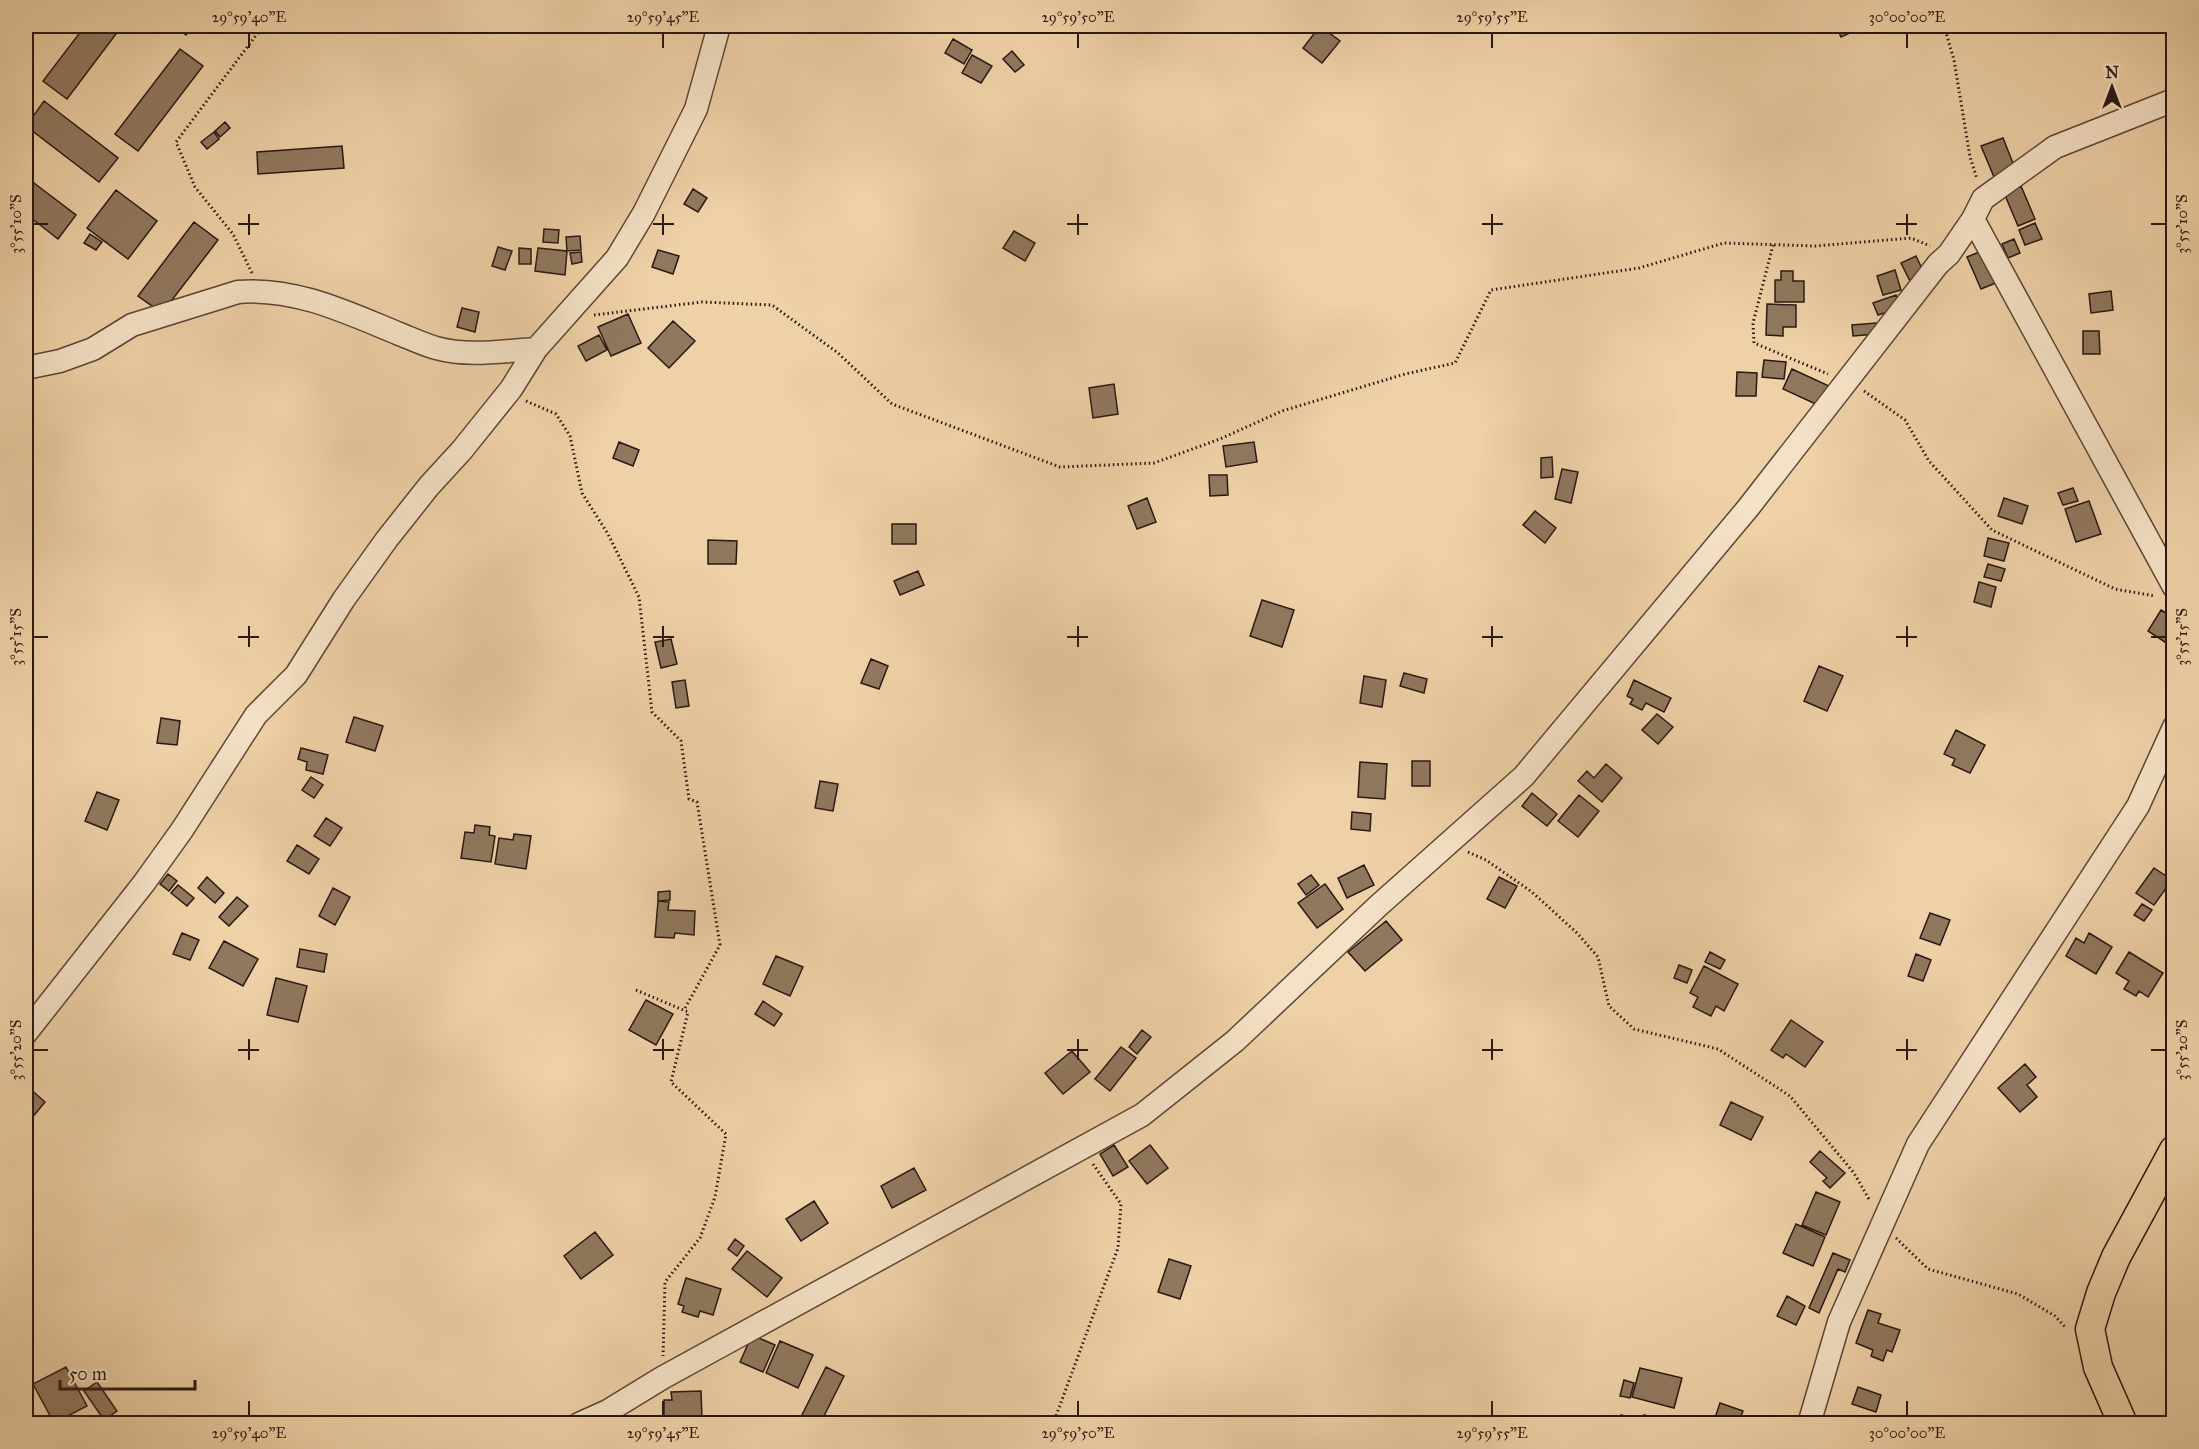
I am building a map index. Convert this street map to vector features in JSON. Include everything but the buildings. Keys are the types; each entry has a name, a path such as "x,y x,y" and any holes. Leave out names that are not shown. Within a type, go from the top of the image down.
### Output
{"main road":[{"path":"2123,1424 2098,1367 2090,1329 2101,1293 2116,1257 2174,1150"}],"street":[{"path":"26,1033 144,883 182,830 256,715 296,675 344,599 387,539 508,392 536,349 617,258 644,213 696,109 719,26"},
{"path":"579,1424 608,1412 662,1378 1142,1115 1235,1041 1378,906 1524,776 1748,508 1938,264 1949,254 1978,209 2055,147 2174,100"},
{"path":"1978,209 2168,592"},
{"path":"26,368 60,361 93,349 132,325 238,292 261,291 272,291 310,300 434,348 472,354 536,349"},
{"path":"1809,1424 1839,1322 1918,1144 2138,806 2174,727"}],"path":[{"path":"261,291 233,234 195,188 176,142 263,26"},
{"path":"1944,26 1954,60 1978,209"},
{"path":"589,318 599,314 702,302 772,304 838,353 892,404 1060,467 1154,463 1220,440 1282,411 1405,374 1455,363 1491,290 1639,268 1725,243 1815,246 1911,238 1949,254"},
{"path":"1773,244 1753,323 1754,344 1847,381 1905,420 1929,461 1992,530 2115,589 2168,592"},
{"path":"508,392 556,414 570,436 582,493 608,534 639,597 652,712 681,741 689,799 697,802 720,945 684,1010"},
{"path":"1450,844 1486,860 1532,892 1577,933 1598,957 1609,1005 1634,1029 1718,1049 1790,1096 1854,1173 1882,1224 1928,1269 2018,1294 2055,1316 2069,1331"},
{"path":"636,990 688,1012 671,1082 726,1134 715,1197 700,1238 665,1282 662,1378"},
{"path":"1053,1424 1118,1248 1121,1204 1082,1148"}]}
